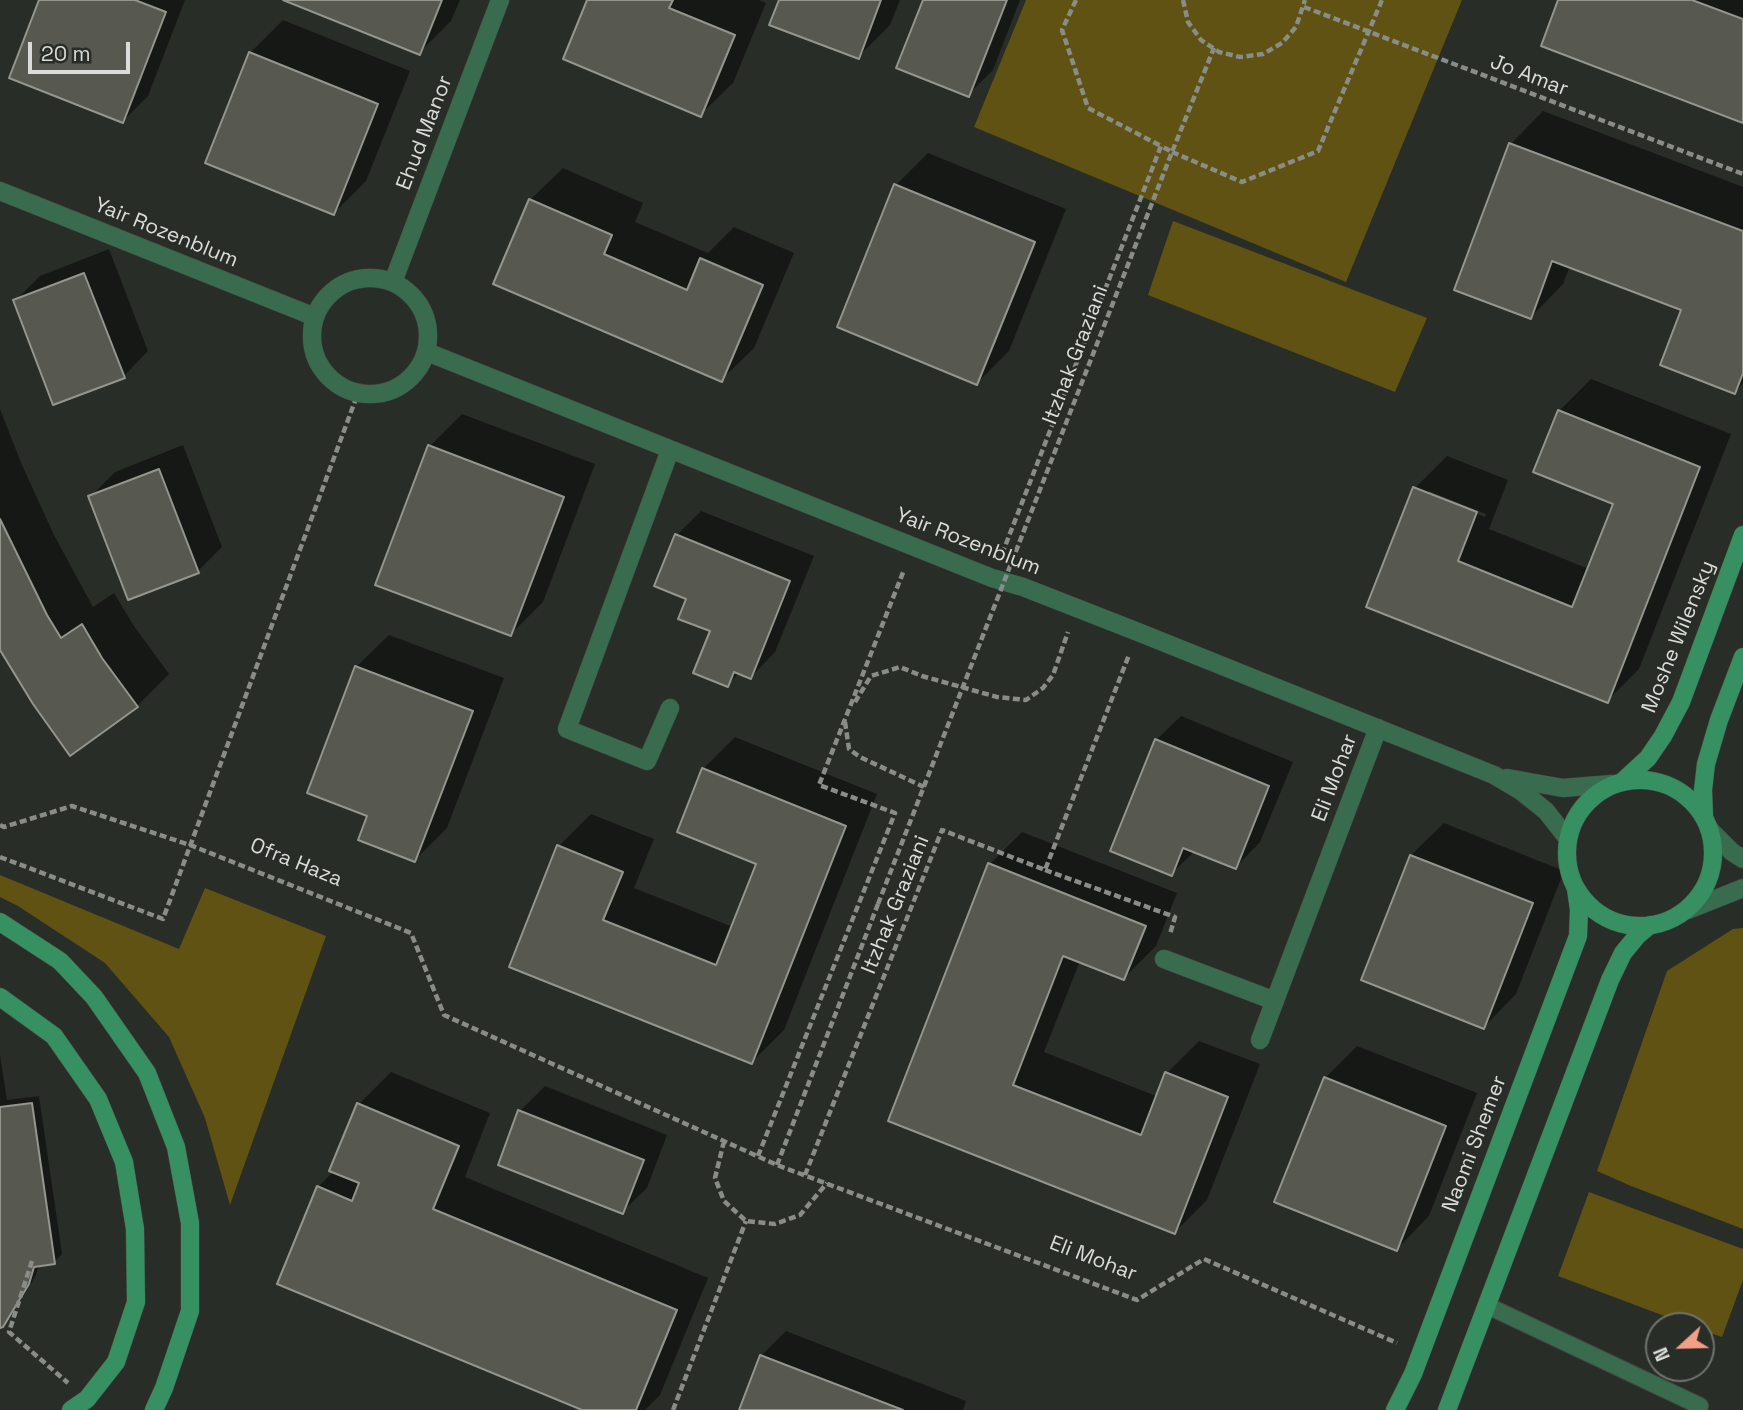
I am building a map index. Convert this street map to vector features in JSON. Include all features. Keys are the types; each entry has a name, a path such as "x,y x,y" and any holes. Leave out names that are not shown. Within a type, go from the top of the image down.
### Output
{"street":[{"name":"Ehud Manor","path":"393,282 500,0"},
{"name":"Yair Rozenblum","path":"0,191 315,317"},
{"path":"373,277 393,282 413,295 424,312 429,332 427,352 414,376 398,388 378,394 358,393 339,385 327,375 316,357 312,337 315,317 324,299 335,289 353,280 373,277"},
{"name":"Yair Rozenblum","path":"427,352 913,547 1138,632 1494,775"},
{"path":"670,450 567,729 647,761 670,708"},
{"name":"Moshe Wilensky","path":"1617,783 1648,758 1681,702 1743,535"},
{"path":"1688,910 1704,891 1713,865 1713,839 1707,822 1703,790 1706,764 1743,657"},
{"name":"Eli Mohar","path":"1260,1040 1378,728"},
{"path":"1494,775 1563,788 1637,779 1662,782 1686,794 1732,852 1743,859"},
{"path":"1494,775 1521,791 1545,811 1568,839"},
{"path":"1617,783 1591,798 1575,818 1568,839 1567,865 1576,889 1592,909 1615,922 1640,927 1665,923 1688,910 1743,888"},
{"name":"Naomi Shemer","path":"1395,1410 1413,1374 1578,936 1579,910 1576,889"},
{"path":"0,922 60,961 94,997 146,1073 177,1147 190,1223 190,1311 154,1410"},
{"path":"1447,1410 1610,980 1623,953 1650,925"},
{"path":"1164,959 1275,1001"},
{"path":"0,997 54,1036 98,1100 124,1163 135,1228 136,1302 116,1362 87,1399 71,1410"}],"lane":[{"path":"1488,1306 1700,1406"}],"path":[{"path":"1076,0 1062,30 1088,108 1172,152 1242,182 1318,151 1382,0"},
{"path":"1183,0 1188,22 1201,40 1214,48 1240,57 1263,54 1282,43 1296,27 1305,0"},
{"name":"Jo Amar","path":"1304,7 1743,174"},
{"name":"Itzhak Graziani","path":"778,1165 1214,48"},
{"name":"Itzhak Graziani","path":"992,578 1161,146"},
{"path":"0,857 163,919 358,393"},
{"name":"Itzhak Graziani","path":"758,1156 895,813 820,785 913,547"},
{"path":"924,787 860,757 849,749 844,723 860,691 872,676 900,667 997,697 1026,700 1043,688 1053,675 1076,608"},
{"path":"1138,632 1045,870 1175,917 1164,959"},
{"name":"Ofra Haza","path":"0,825 4,827 72,806 190,845 411,933 443,1015 778,1165"},
{"name":"Itzhak Graziani","path":"805,1175 942,830 1045,870"},
{"path":"724,1141 715,1178 724,1201 746,1221 775,1224 800,1214 827,1183"},
{"name":"Eli Mohar","path":"778,1165 1137,1300 1204,1259 1421,1353"},
{"path":"673,1410 746,1221"},
{"path":"32,1261 9,1332 87,1399"}],"shaded area":[{"path":"1026,0 1462,0 1346,282 974,127"},
{"path":"1173,221 1427,318 1395,392 1148,295"},
{"path":"0,875 179,949 205,888 326,936 230,1205 205,1118 169,1037 105,963 0,897"},
{"path":"1743,928 1743,1229 1597,1171 1667,971 1733,929"},
{"path":"1589,1192 1743,1249 1743,1280 1722,1337 1715,1335 1715,1312 1654,1312 1558,1276"}],"building":[{"path":"39,0 135,0 166,12 123,123 9,78"},
{"path":"283,0 442,0 420,55"},
{"path":"587,0 673,0 669,8 735,35 701,117 563,59"},
{"path":"779,0 881,0 859,59 769,25"},
{"path":"923,0 1007,0 969,97 896,68"},
{"path":"1558,0 1692,0 1743,19 1743,123 1541,46"},
{"path":"249,52 378,104 334,215 205,163"},
{"path":"1509,143 1743,231 1743,373 1735,394 1660,365 1681,310 1552,261 1531,319 1454,290"},
{"path":"894,184 1035,242 977,385 837,327"},
{"path":"529,199 612,235 604,254 687,290 700,258 763,285 722,382 493,284"},
{"path":"84,273 125,378 53,405 13,300"},
{"path":"1558,410 1700,467 1608,703 1366,607 1413,487 1477,512 1458,561 1572,607 1613,504 1533,472"},
{"path":"428,445 564,497 511,636 375,585"},
{"path":"159,469 199,573 128,600 88,496"},
{"path":"0,519 61,638 82,624 102,658 138,707 70,756 33,704 0,650"},
{"path":"675,534 790,581 751,679 734,672 728,687 693,673 710,631 678,619 686,599 654,586"},
{"path":"355,666 473,711 415,862 358,840 367,816 307,793"},
{"path":"1155,739 1269,786 1236,869 1183,848 1172,876 1110,851"},
{"path":"702,768 846,826 752,1064 509,967 557,845 623,872 603,920 716,965 756,864 677,832"},
{"path":"1410,855 1533,903 1484,1029 1361,980"},
{"path":"988,863 1146,926 1124,980 1063,956 1013,1085 1141,1135 1165,1072 1228,1097 1175,1234 888,1121"},
{"path":"1324,1077 1446,1126 1397,1251 1274,1202"},
{"path":"32,1103 55,1264 34,1267 29,1284 0,1328 0,1107"},
{"path":"357,1103 459,1146 433,1209 677,1310 636,1410 582,1410 277,1284 317,1186 352,1201 359,1183 329,1171"},
{"path":"518,1110 644,1160 623,1214 498,1165"},
{"path":"760,1355 903,1410 739,1410"}]}
